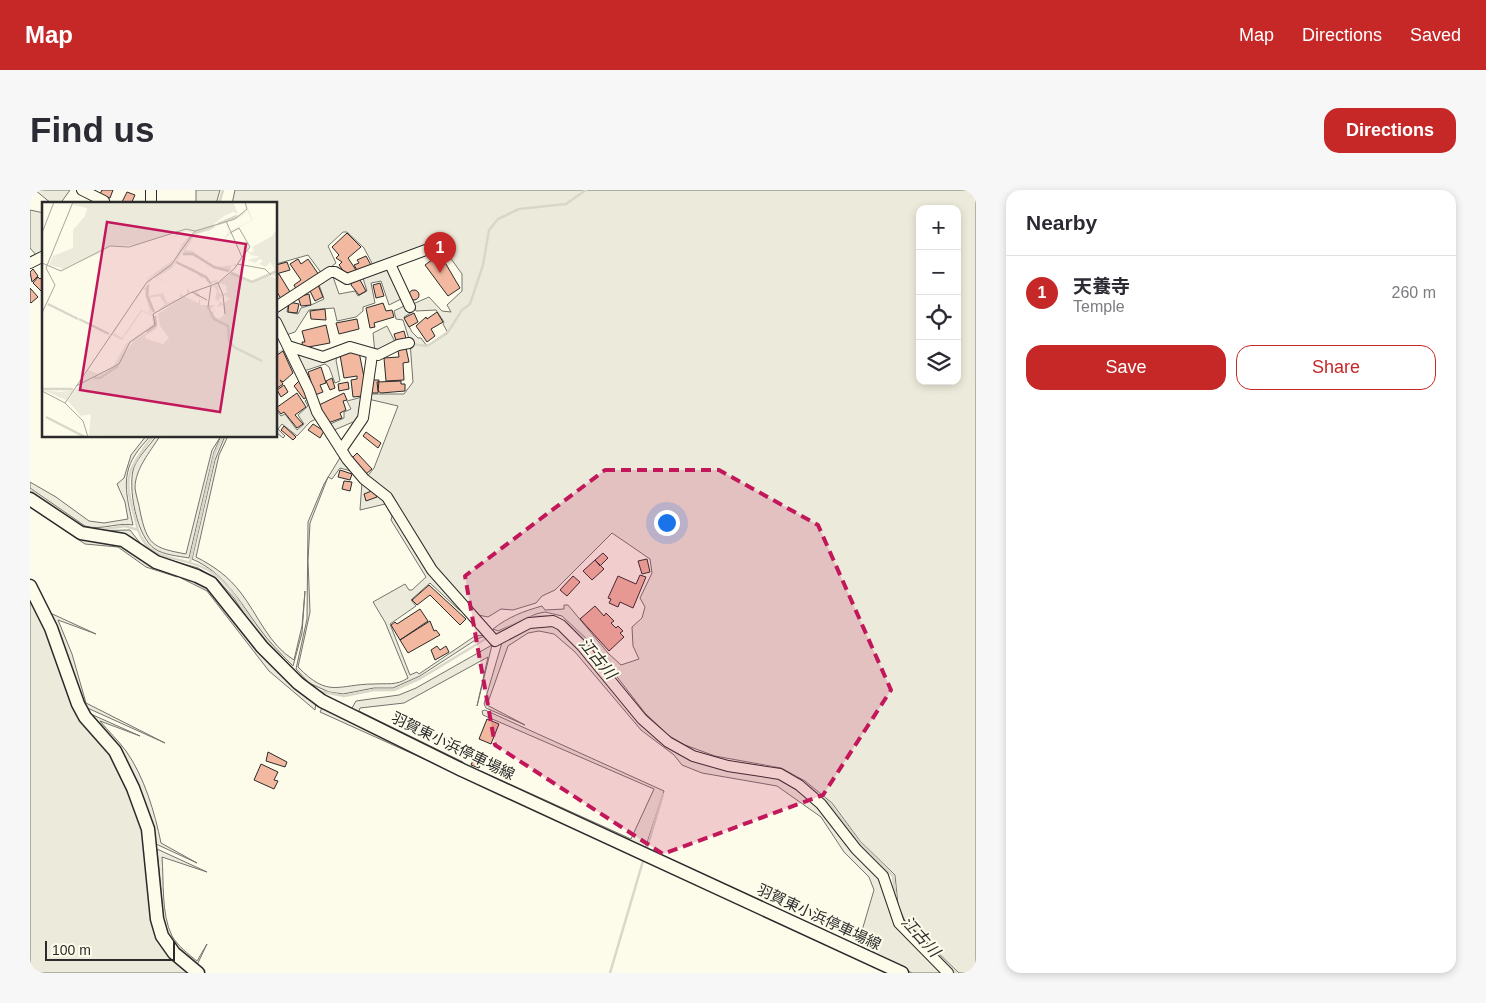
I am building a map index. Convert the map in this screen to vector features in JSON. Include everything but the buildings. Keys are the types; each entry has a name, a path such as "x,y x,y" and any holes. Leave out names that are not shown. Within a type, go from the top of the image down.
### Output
{"main road":[{"name":"羽賀東小浜停車場線","path":"30,499 81,533 123,540 156,562 198,576 210,583 262,647 298,684 322,701 462,770 902,973"},
{"path":"30,586 51,628 78,704 85,717 115,751 134,788 151,844 158,919 162,936 174,953 198,973"}],"street":[{"path":"82,190 103,202"},
{"path":"278,306 330,272 335,272 347,279 434,247"},
{"path":"30,263 42,257"},
{"path":"390,264 410,307"},
{"path":"278,326 318,412 341,450 364,479 388,497 432,570 491,635 494,641 529,622 553,621 560,625 582,646 642,719 668,742 693,756 728,766 780,774 799,785 821,804 856,849 883,876 899,923 948,973"},
{"path":"288,346 323,357 350,347 378,355 398,345 410,343"},
{"path":"341,450 363,418 372,354"}],"highlighted area":[{"path":"605,470 719,470 818,525 891,690 823,795 663,854 495,745 465,576"}],"shaded area":[{"path":"35,190 70,190 61,202 50,202"},
{"path":"196,190 220,190 217,202 196,202"},
{"path":"235,190 976,190 976,973 959,973 905,921 898,905 895,875 860,841 832,803 805,781 781,768 715,756 685,745 669,736 645,713 590,642 562,616 545,612 536,614 498,631 493,629 510,618 535,608 542,606 545,610 564,609 564,605 568,605 608,653 621,665 639,659 633,646 632,627 642,618 645,607 640,598 652,573 650,559 612,533 555,590 542,596 536,603 513,610 501,609 488,617 478,615 460,598 366,478 374,468 398,406 368,399 369,394 404,394 413,382 410,342 403,320 396,319 394,311 406,305 412,312 404,317 412,332 418,338 421,338 427,346 448,333 443,324 444,322 436,310 416,311 413,304 429,297 442,311 451,312 447,305 462,291 462,274 444,249 373,265 364,248 347,232 343,232 328,246 336,263 322,274 308,255 278,263 278,202 232,202"},
{"path":"30,210 42,213 42,252 36,255 30,248"},
{"path":"387,266 403,298 389,305 381,281 371,283 375,303 363,307 363,311 356,317 337,321 334,308 309,310 295,332 286,335 278,321 278,310 288,305 287,312 298,314 301,308 324,299 318,282 332,274 339,294 355,291 358,296 367,291 362,275"},
{"path":"387,326 396,344 375,353 373,333"},
{"path":"295,350 339,354 336,360 340,381 335,383 329,367 325,364 304,371"},
{"path":"366,396 356,426 353,422 332,431 328,425 344,418 344,412 351,409 347,401"},
{"path":"309,398 318,418 310,422 297,436 282,424 278,429 278,412 281,416 285,414 297,430 304,424 298,415 308,406 305,401"},
{"path":"278,429 285,436 283,438 278,434"},
{"path":"144,438 148,438 138,450 130,464 126,481 133,525 97,528 85,526 30,488 30,482 56,497 89,521 104,523 128,519 125,502 117,484 124,478 131,455"},
{"path":"155,438 159,438 138,474 135,491 146,531 153,543 166,550 186,554 212,450 220,438 214,452 189,558 167,554 155,549 143,534 135,511 132,487 134,467"},
{"path":"224,438 227,438 219,455 196,557 215,568 231,582 241,593 271,638 285,654 294,660 302,626 305,591 302,633 293,666 267,638 238,598 222,580 204,565 192,559 215,460"},
{"path":"341,456 351,471 340,468 332,479 328,477"},
{"path":"328,478 310,523 308,561 310,612 298,667 318,683 334,687 395,683 408,678 385,622 373,602 405,584 409,590 412,590 426,577 391,520 392,516 385,504 360,510 362,482 382,495 470,617 458,609 430,583 411,600 416,606 390,624 410,675 417,672 419,674 475,636 488,635 477,639 420,676 393,688 374,688 343,694 329,692 309,683 296,669 307,619 308,522"},
{"path":"30,492 87,531 130,530 144,548 153,555 198,568 218,580 234,598 255,630 290,670 264,645 212,581 198,573 156,560 124,537 99,535 82,531 30,496"},
{"path":"30,501 80,535 117,541 179,572 177,577 146,567 118,547 85,544 30,507"},
{"path":"183,573 197,577 316,701 315,710 269,671 207,591 181,578"},
{"path":"30,593 42,614 72,698 112,753 143,824 154,918 193,973 30,973"},
{"path":"48,612 96,634 58,620 72,654 86,703 165,743 83,706"},
{"path":"539,622 559,627 667,744 779,776 811,797 878,872 889,904 945,973 912,973 859,948 858,944 874,890 869,877 844,852 821,817 777,786 702,773 682,765 674,755 641,730 575,652 554,634 539,631 528,633 508,646 487,705 525,725 486,708 484,704 503,639"},
{"path":"492,645 477,706 488,657 404,703 360,708 359,711 463,762 461,765 353,712 352,708 356,701 399,695 416,688"},
{"path":"322,708 464,777 320,712"},
{"path":"485,710 664,791 645,849 480,774 481,771 631,839 654,789 483,715 482,711"},
{"path":"93,715 140,736 100,721 126,751 138,772 156,819 161,843 197,863 156,844 152,828 90,718"},
{"path":"157,849 207,872 162,857 166,918 172,936 197,961 207,944 197,965 193,965 165,935"}],"waterway":[{"path":"220,202 223,190"},
{"path":"412,344 427,346 448,332 462,310 470,304 483,265 489,230 498,219 519,209 566,204 586,190"},
{"path":"278,353 285,349"},
{"path":"138,530 130,500 129,480 135,461 152,438"},
{"path":"190,562 215,453 222,438"},
{"path":"30,490 63,514"},
{"name":"江古川","path":"99,530 125,526 138,530 144,541 159,554 198,565 216,575 230,589 260,633 283,659"},
{"name":"江古川","path":"494,635 526,619 549,616 559,619 576,630 597,657"},
{"name":"江古川","path":"318,691 344,696 374,690 394,690 421,678 487,638"},
{"name":"江古川","path":"753,765 774,768"},
{"name":"江古川","path":"784,771 797,778"},
{"name":"江古川","path":"804,783 830,804 859,842 893,876 896,900"},
{"path":"647,848 663,794"},
{"path":"610,973 643,861"},
{"name":"江古川","path":"923,941 956,973"}],"place":[{"name":"天養寺","path":"440,273"}]}
